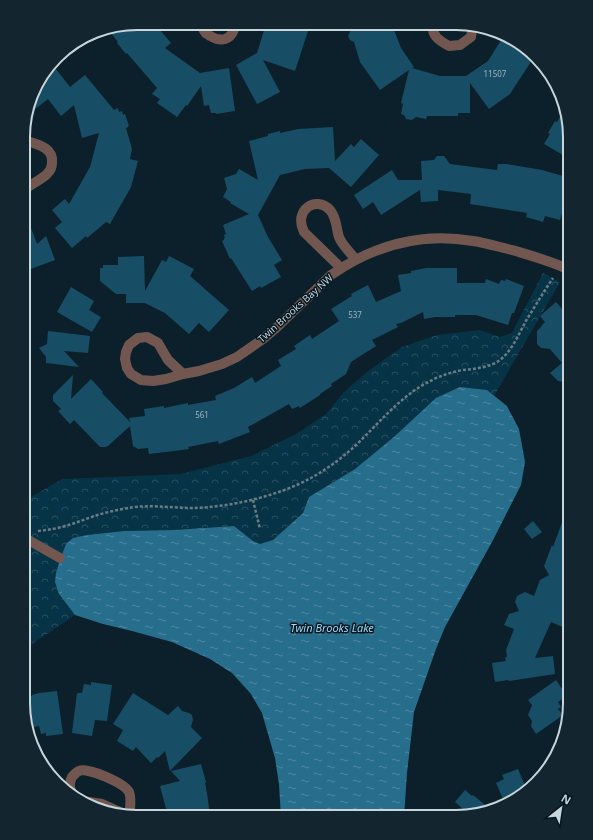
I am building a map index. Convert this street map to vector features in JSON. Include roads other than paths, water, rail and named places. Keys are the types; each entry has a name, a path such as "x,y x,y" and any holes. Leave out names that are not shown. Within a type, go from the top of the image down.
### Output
{"street":[{"path":"203,30 213,37 222,40 230,37 234,30"},
{"path":"433,30 436,38 449,46 460,45 470,37 472,31"},
{"path":"30,142 43,146 48,150 53,159 50,170 46,175 30,186"},
{"name":"Twin Brooks Bay NW","path":"341,268 304,232 301,227 300,221 302,215 304,210 309,206 319,204 329,209 333,214 342,243 356,259"},
{"name":"Twin Brooks Bay NW","path":"183,374 168,360 158,343 147,337 138,338 129,345 125,359 127,368 131,374 141,380 153,381 166,379 222,364 237,357 263,339 331,275 341,268 356,259 400,243 424,239 450,238 473,241 495,245 563,266"},
{"path":"30,536 60,558"},
{"path":"70,787 71,779 75,774 79,771 91,771 117,782 127,789 131,800 130,809"}],"water":[{"name":"Twin Brooks Lake","path":"460,387 487,390 507,406 519,429 525,462 521,485 492,542 445,627 414,712 404,810 281,810 279,784 275,758 262,713 251,694 232,673 210,659 172,642 75,615 59,594 55,582 56,573 66,544 73,538 124,531 174,530 234,526 253,541 260,544 273,540 303,513 309,497 355,469 395,436 436,398"}]}
